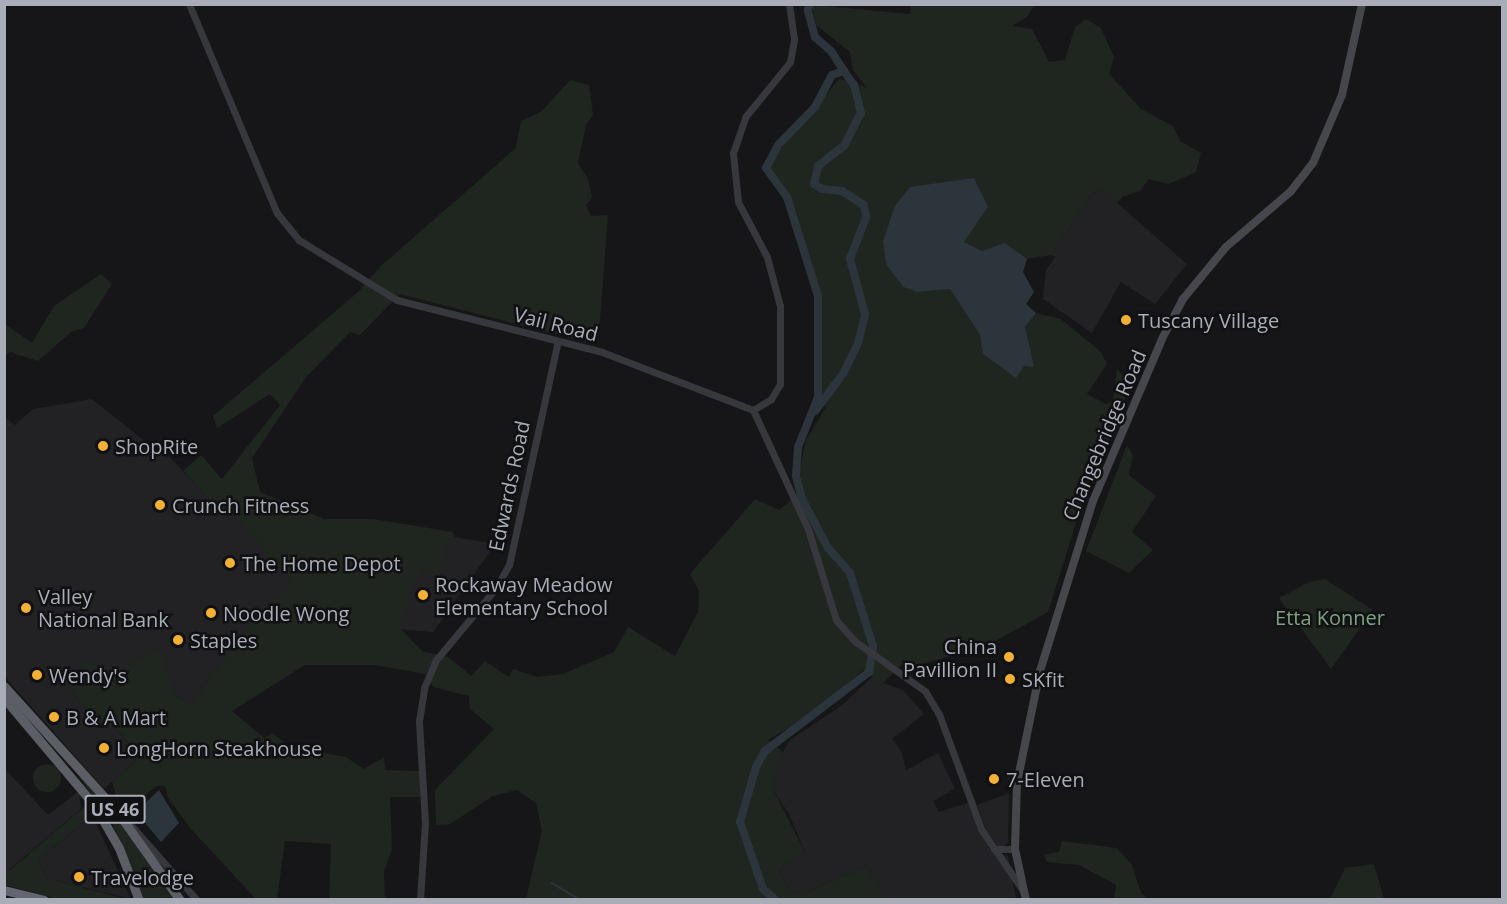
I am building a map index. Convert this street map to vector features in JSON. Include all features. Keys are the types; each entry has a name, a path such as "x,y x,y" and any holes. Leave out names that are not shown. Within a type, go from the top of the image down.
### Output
{"highway":[{"name":"US 46","path":"4,686 56,750 106,823 139,900"},
{"name":"US 46","path":"4,698 116,810 180,900"},
{"path":"4,890 39,899"}],"main road":[{"name":"Changebridge Road","path":"1025,896 1015,849 1017,783 1040,670 1093,501 1162,339 1183,299 1223,250 1291,191 1317,154 1347,78 1362,4"}],"street":[{"name":"Vail Road","path":"189,4 277,213 292,234 390,297 602,352 753,410"},
{"path":"789,4 794,39 790,62 746,116 733,153 738,202 767,257 780,306 781,381 771,399 753,410 811,537 832,613 861,646 912,679 934,705 974,812 999,859 1025,896"},
{"name":"Edwards Road","path":"420,900 426,823 419,721 422,697 436,660 505,573 558,341"},
{"path":"116,810 197,900"},
{"path":"994,849 1015,849"},
{"path":"999,859 1017,858"}],"shaded area":[{"path":"974,178 988,207 964,242 982,251 1005,243 1027,259 1023,272 1034,292 1026,304 1036,313 1025,327 1034,367 1024,366 1016,378 983,354 980,335 950,289 917,292 903,287 886,264 883,241 895,206 910,187"},
{"path":"1101,189 1187,264 1155,304 1121,282 1092,333 1043,299 1046,270 1055,257 1051,255 1090,195"},
{"path":"92,399 157,451 162,449 208,498 223,504 294,581 250,624 190,705 176,696 111,673 64,681 92,717 112,725 137,753 137,760 104,789 5,677 4,417 15,425 33,409"},
{"path":"454,537 490,543 489,553 433,632 400,629 361,577"},
{"path":"874,675 883,683 903,690 924,714 892,739 901,750 906,770 938,753 955,789 933,801 939,812 970,802 997,854 1008,856 1016,899 885,899 866,866 801,895 787,887 779,870 805,852 789,814 770,785 783,752 790,740 841,706"},
{"path":"4,768 48,815 79,791 81,809 9,870 5,869"},
{"path":"159,790 179,823 161,842 136,812"},
{"path":"1009,793 1008,842 1004,847 998,846 986,830 977,805"},
{"path":"90,817 93,817 131,899 46,878 38,860"}],"green space":[{"path":"812,5 910,14 911,5 1034,5 1028,16 1012,26 1032,29 1049,62 1065,60 1075,27 1086,19 1101,28 1114,57 1109,74 1141,109 1173,126 1180,141 1201,153 1196,172 1169,184 1149,179 1140,191 1122,197 1117,204 1101,189 1090,195 1051,255 1027,259 1005,244 982,251 964,242 988,207 903,287 917,292 950,289 980,335 983,354 1016,378 1023,366 1025,326 1036,313 1061,319 1101,352 1107,364 1087,394 1106,404 1113,401 1117,369 1126,379 1124,411 1104,450 1100,447 1048,612 990,644 913,667 902,664 883,683 863,670 816,711 768,740 783,752 771,785 805,852 779,870 787,887 801,895 866,866 885,899 526,899 542,830 536,803 517,790 493,796 450,824 436,825 435,790 494,729 470,709 469,696 433,687 425,674 375,665 305,665 232,711 264,738 272,733 291,747 346,757 364,769 384,757 385,770 419,771 421,797 390,797 392,849 384,872 385,899 329,899 331,844 285,841 277,899 256,899 190,828 168,798 165,786 157,786 135,803 118,802 112,782 137,760 137,752 112,725 92,717 64,681 89,659 111,673 159,649 176,696 190,705 250,624 293,581 223,504 208,498 183,471 201,455 222,479 280,405 270,394 217,428 213,416 358,292 382,265 516,148 521,121 541,112 570,80 589,85 593,115 586,125 578,163 588,179 592,198 586,205 591,216 608,215 600,321 594,344 400,294 360,335 350,332 306,377 252,458 260,492 324,519 373,519 453,532 454,538 448,539 444,563 436,575 425,568 408,592 414,597 402,614 400,628 422,651 448,657 471,676 485,661 509,677 513,669 537,677 563,674 614,652 628,627 675,656 698,612 699,591 690,574 755,499 779,510 796,496 805,442 826,407 821,399 822,300 789,197 771,172 772,159 839,79 866,87 853,70 850,52 816,25"},
{"path":"101,274 112,284 84,328 71,332 38,361 10,352 5,356 5,324 32,343 54,306"},
{"path":"1127,445 1133,455 1129,475 1156,496 1132,532 1153,550 1129,573 1086,551"},
{"name":"Etta Konner","path":"1325,579 1373,610 1331,669 1279,598 1309,582"},
{"path":"65,757 129,831 176,899 144,899 112,823"},
{"path":"47,764 57,768 61,778 57,788 47,792 37,788 33,778 37,768"},
{"path":"84,807 90,817 38,860 46,878 127,899 57,899 5,885 4,869 10,870"},
{"path":"1062,841 1117,848 1132,865 1141,893 1148,899 1114,899 1116,885 1079,865 1047,862 1044,855 1059,852"},
{"path":"1374,864 1384,899 1330,899 1345,868"}],"waterway":[{"path":"776,900 763,889 740,822 756,767 765,751 869,672 873,646 850,573 828,548 802,499 796,476 798,447 818,397 818,296 787,197 766,168 779,144 815,107 832,75 844,71 831,51 815,37 808,10 810,4"},
{"path":"815,411 843,374 858,343 865,314 850,259 866,217 864,205 842,191 822,189 814,184 818,166 844,146 861,113 854,85 844,71"},
{"path":"552,883 580,900"}],"place":[{"name":"Tuscany Village","path":"1126,320"},
{"name":"ShopRite","path":"103,446"},
{"name":"Crunch Fitness","path":"160,505"},
{"name":"The Home Depot","path":"230,563"},
{"name":"Rockaway Meadow Elementary School","path":"423,595"},
{"name":"Valley National Bank","path":"26,608"},
{"name":"Noodle Wong","path":"211,613"},
{"name":"Staples","path":"178,640"},
{"name":"China Pavillion II","path":"1009,657"},
{"name":"Wendy's","path":"37,675"},
{"name":"SKfit","path":"1010,679"},
{"name":"B & A Mart","path":"54,717"},
{"name":"LongHorn Steakhouse","path":"104,748"},
{"name":"7-Eleven","path":"994,779"},
{"name":"Travelodge","path":"79,877"}]}
